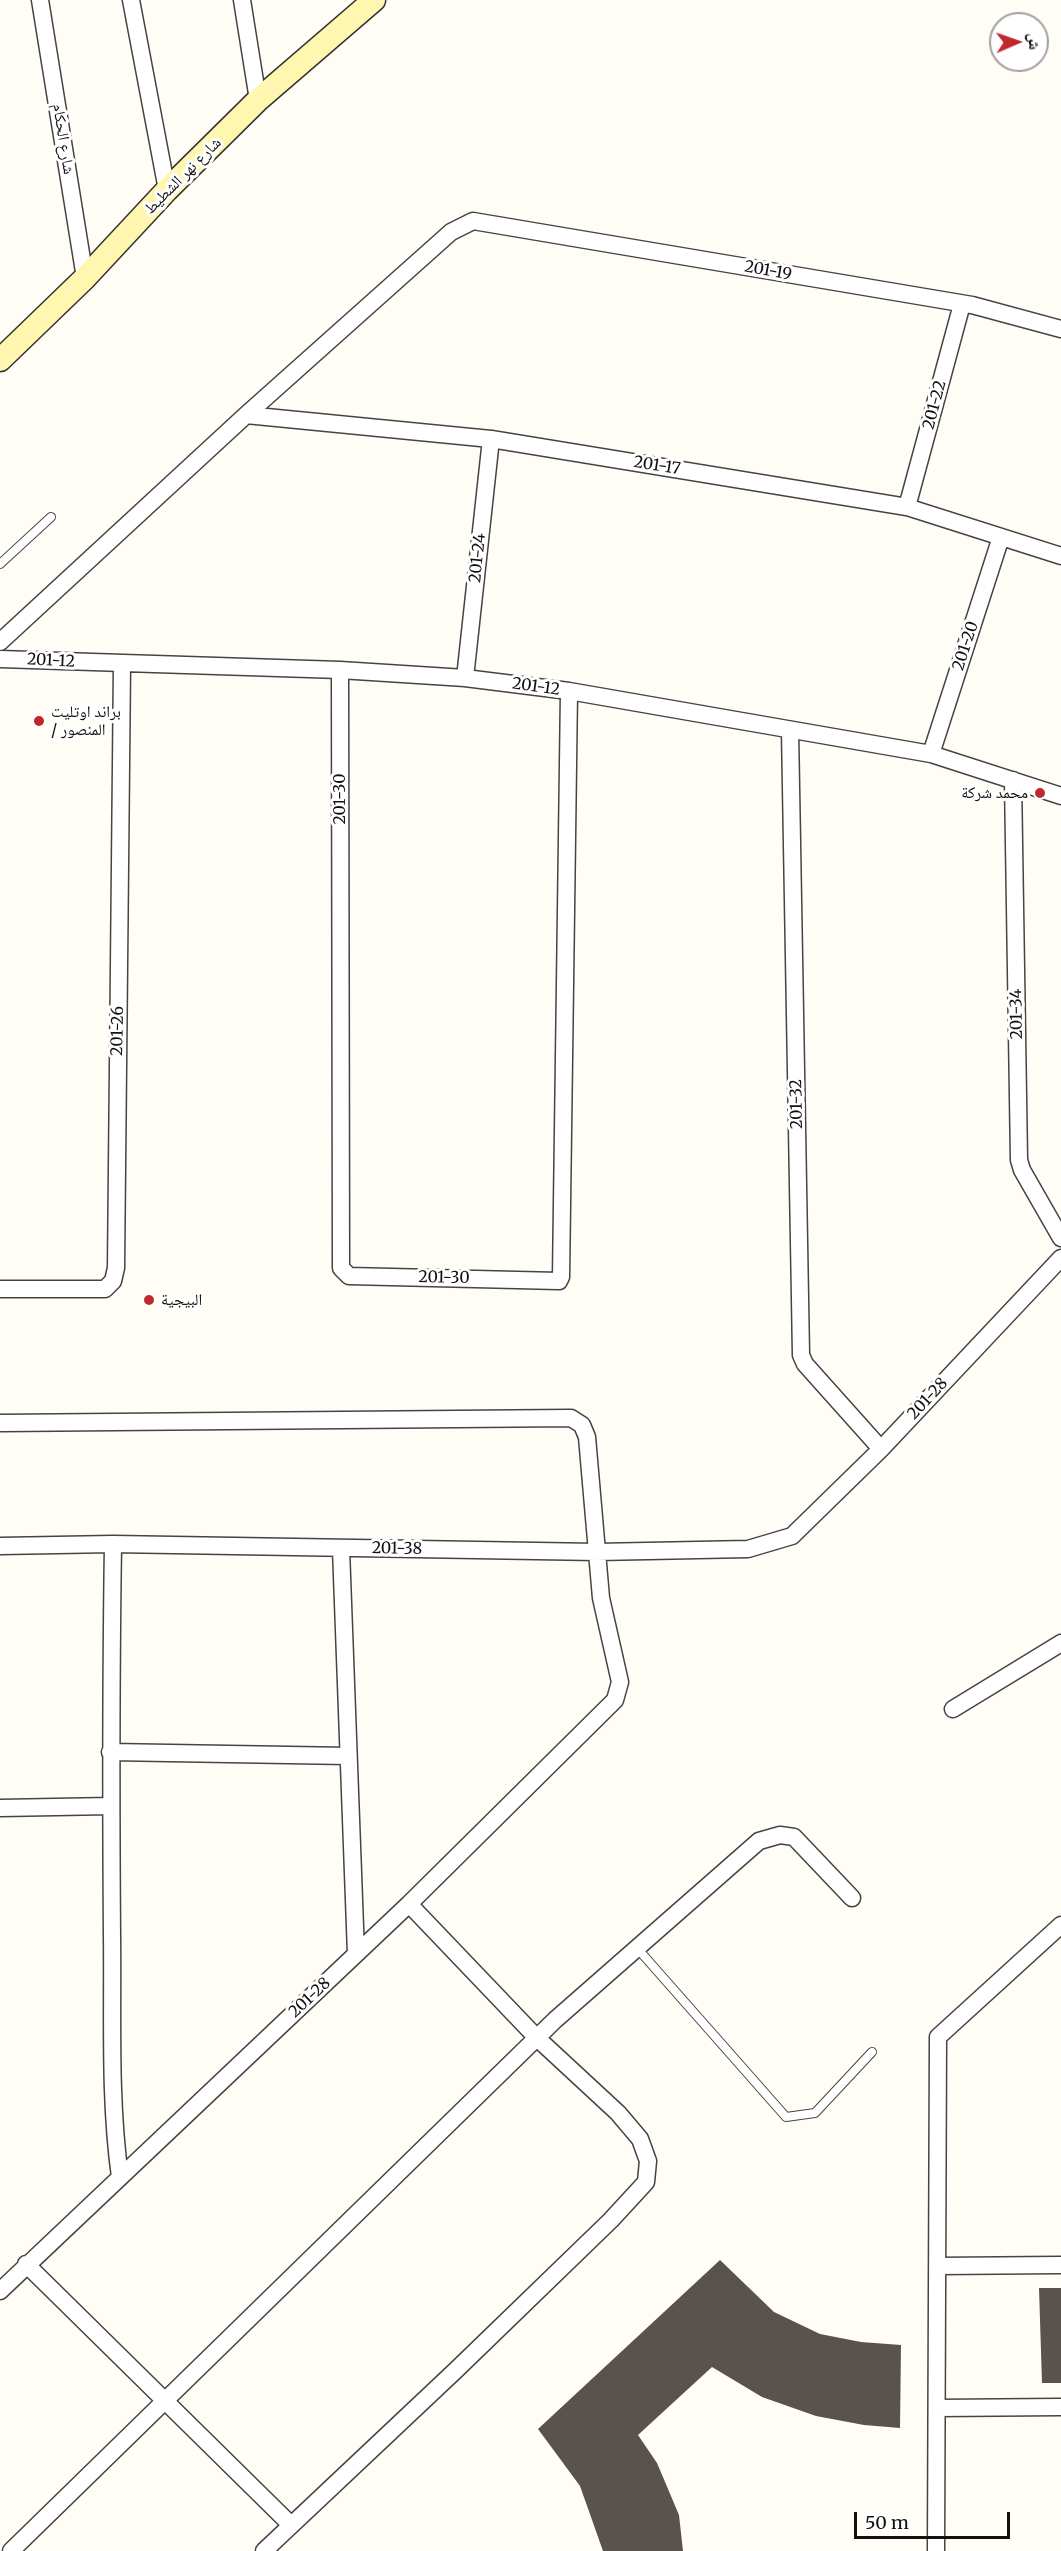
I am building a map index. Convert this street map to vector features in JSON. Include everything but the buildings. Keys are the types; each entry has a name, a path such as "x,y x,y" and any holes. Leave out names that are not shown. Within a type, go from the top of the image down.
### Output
{"main road":[{"name":"شارع نهر الشطيط","path":"0,360 85,278 167,190 258,100 374,0"}],"street":[{"name":"شارع الحكام","path":"40,0 85,278"},
{"path":"131,0 167,190"},
{"path":"242,0 258,100"},
{"name":"201-19","path":"246,415 451,232 473,221 962,304 1061,329"},
{"name":"201-22","path":"907,507 962,304"},
{"path":"1,639 246,415"},
{"name":"201-17","path":"246,415 491,439 907,507 1061,556"},
{"name":"201-24","path":"465,678 491,439"},
{"name":"201-20","path":"931,754 1002,537"},
{"name":"201-12","path":"0,658 340,670 465,678 569,692 931,754 1061,796"},
{"name":"201-26","path":"0,1289 105,1289 113,1281 116,1268 122,664"},
{"name":"201-30","path":"340,670 341,1268 350,1276 559,1281 561,1277 569,692"},
{"name":"201-32","path":"790,730 801,1355 805,1364 881,1449"},
{"name":"201-34","path":"1013,780 1019,1160 1022,1170 1061,1238"},
{"name":"201-28","path":"792,1536 881,1449 1061,1258"},
{"path":"0,1423 571,1418 582,1425 587,1437 597,1552"},
{"name":"201-38","path":"0,1546 113,1544 597,1552 748,1549 792,1536"},
{"path":"113,1544 110,1752 114,2102 120,2177"},
{"path":"340,1549 356,1954"},
{"name":"201-28","path":"0,2291 409,1904 615,1700 620,1682 601,1598 597,1552"},
{"path":"953,1709 1061,1642"},
{"path":"110,1752 348,1756"},
{"path":"0,1808 111,1806"},
{"path":"11,2551 537,2038 759,1841 780,1835 794,1837 852,1898"},
{"path":"264,2551 455,2371 611,2220 646,2182 648,2161 640,2139 618,2113 537,2038 409,1904"},
{"path":"936,2551 938,2037 1061,1925"},
{"path":"26,2264 291,2524"},
{"path":"937,2266 1061,2265"},
{"path":"937,2408 1061,2407"}],"lane":[{"path":"0,564 51,516"},
{"path":"637,1948 786,2117 815,2113 872,2052"}],"place":[{"name":"براند اوتليت / المنصور","path":"39,721"},
{"name":"محمد شركة","path":"1040,793"},
{"name":"البيجية","path":"149,1300"}]}
